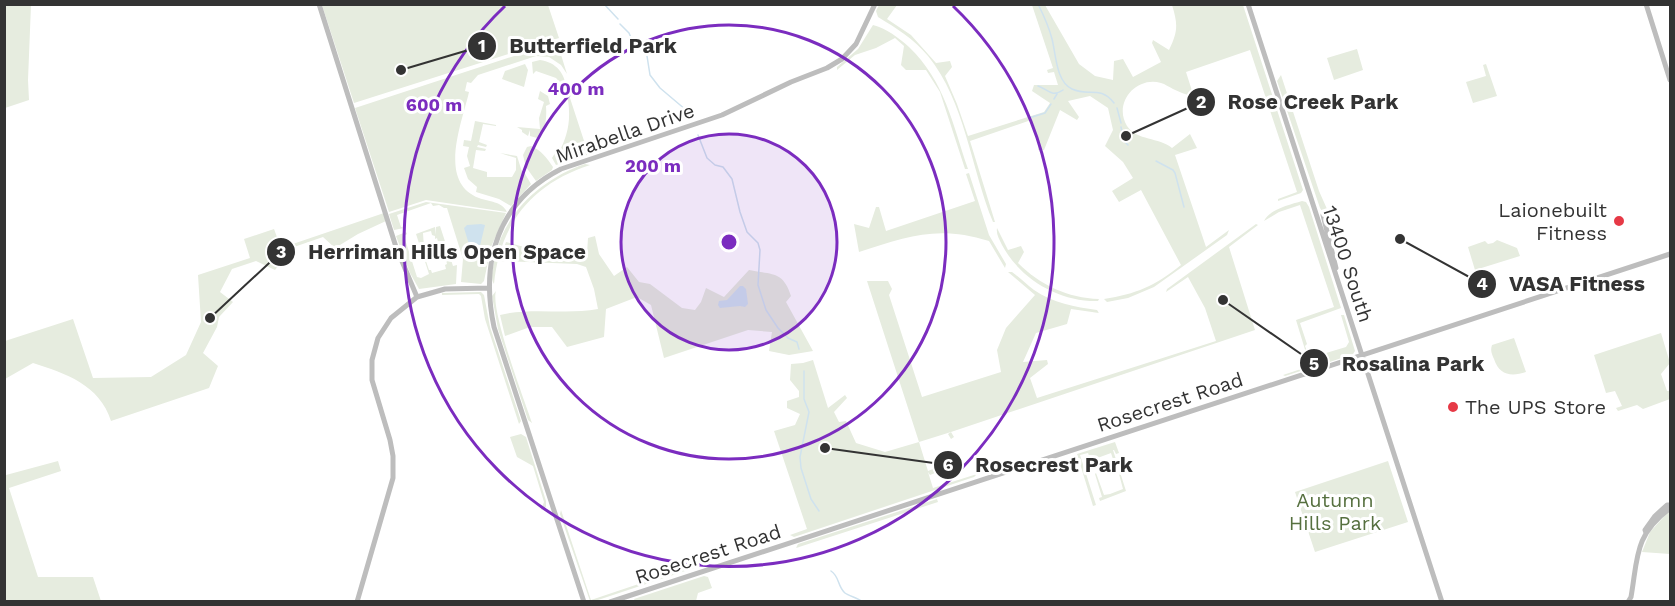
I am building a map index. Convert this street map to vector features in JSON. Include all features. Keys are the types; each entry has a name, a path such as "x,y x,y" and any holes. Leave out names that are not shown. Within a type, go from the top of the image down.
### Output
{"main road":[{"path":"319,4 396,247 417,297"},
{"name":"Mirabella Drive","path":"584,602 494,327 488,288 491,259 502,228 518,203 540,182 557,171 722,115 832,66 860,39 875,4"},
{"name":"13400 South","path":"1248,4 1442,602"},
{"path":"1646,4 1671,80"},
{"path":"1323,214 1335,258 1337,278"},
{"name":"Rosecrest Road","path":"610,602 1671,254"},
{"path":"357,602 393,478 390,440 374,390 372,360 374,349 384,328 398,311 417,297 445,289 488,288"},
{"path":"1630,600 1637,552 1646,533 1645,530 1655,516 1670,505"}],"green space":[{"path":"4,5 31,5 29,100 5,108"},
{"path":"322,5 548,5 559,38 354,103"},
{"path":"879,5 897,5 887,19 911,35 936,63 950,61 952,67 945,76 968,136 1044,112 1050,103 1032,91 1034,85 1058,85 1054,72 1048,73 1047,70 1053,68 1032,5 1045,5 1079,64 1095,76 1113,80 1114,61 1123,59 1133,77 1161,62 1152,43 1153,40 1169,50 1176,28 1172,5 1243,5 1303,190 1301,193 1278,201 1278,199 1297,192 1250,50 1186,72 1193,94 1191,96 1161,83 1152,82 1136,87 1125,100 1123,117 1127,126 1142,137 1161,142 1172,148 1190,134 1197,148 1175,155 1206,247 1229,230 1227,235 1154,287 1128,298 1107,302 1104,299 1136,292 1154,284 1181,265 1141,190 1119,202 1112,191 1133,178 1123,162 1105,146 1113,130 1108,108 1090,96 1068,101 1079,117 1077,120 1060,110 1044,150 1038,150 1039,144 1031,120 970,141 995,222 993,222 951,93 941,74 917,44 878,17 876,11"},
{"path":"873,25 897,37 921,60 931,74 939,89 946,104 952,119 968,169 965,169 940,92 926,70 906,70 901,65 904,46 895,38 855,55 837,70 837,67 858,49"},
{"path":"557,42 567,74 561,65 549,57 536,56 478,75 471,83 467,82 465,91 469,92 456,151 459,179 466,190 479,198 499,204 507,212 426,200 389,212 355,108"},
{"path":"1357,49 1363,70 1334,80 1327,58"},
{"path":"540,60 551,63 559,70 566,84 566,90 562,90 564,87 556,78 536,71 533,74 532,62"},
{"path":"525,64 528,70 524,87 502,79 505,71"},
{"path":"1486,64 1497,96 1473,103 1466,82 1486,76 1483,65"},
{"path":"1281,75 1327,209 1322,211 1277,81"},
{"path":"540,91 548,96 550,104 546,106 545,125 537,138 530,136 530,130 528,136 517,127 540,129 539,118 544,102 538,99"},
{"path":"569,95 588,153 556,165 552,158 555,153 558,154 568,128 568,100 564,97"},
{"path":"475,121 496,126 483,124 479,142 487,145 486,147 478,145 477,147 486,149 485,151 476,150 473,168 487,172 487,177 512,177 516,170 516,158 500,153 517,156 522,172 531,184 511,206 499,199 476,192 477,187 468,179 464,168 470,166 467,156 469,147 463,146 464,140 471,141"},
{"path":"531,146 544,155 553,167 536,181 526,167 523,155 527,147"},
{"path":"585,164 590,165 551,183 522,209 503,242 494,284 492,273 498,245 515,214 539,189 553,179"},
{"path":"969,173 989,235 1006,264 1005,268 989,241 954,234 923,234 859,252 854,224 869,228 876,207 879,207 886,231 975,201 966,174"},
{"path":"1302,201 1306,202 1309,207 1341,308 1300,323 1313,367 1285,376 1283,375 1310,366 1296,320 1334,307 1300,205 1279,212 1264,221 1275,210"},
{"path":"426,202 506,213 491,247 484,281 481,284 461,282 463,259 447,208 439,205 433,206 431,203 397,215 401,227 404,228 394,230 389,214"},
{"path":"384,213 386,221 335,248 323,237 294,247 275,270 256,261 232,269 220,292 233,302 219,317 217,327 203,353 218,366 209,388 111,421 99,398 90,389 57,371 33,363 5,379 5,341 73,319 93,378 151,377 186,355 201,322 198,275 250,258 244,239 274,229 281,248"},
{"path":"1256,224 1258,225 1229,247 1255,330 919,442 867,281 888,281 892,289 889,295 922,397 1001,372 997,350 1006,328 1035,295 1008,272 1012,272 1034,290 1056,301 1097,310 1099,313 1071,309 1067,324 1036,333 1023,362 1047,360 1048,364 1030,378 1037,398 1216,341 1205,308 1188,277 1166,292 1167,289"},
{"path":"440,226 453,266 457,265 456,284 419,289 410,273 396,236 406,232 404,236 417,277 421,278 429,274 416,234 435,227 436,235 436,227","holes":["431,231 435,239 437,238 447,264 446,269 432,273 422,249 424,248 423,233"]},
{"path":"997,228 1008,250 1021,246 1024,252 1018,263 1036,278 1055,289 1076,296 1099,299 1098,301 1055,293 1030,278 1019,268 1002,245"},
{"path":"595,236 599,254 614,276 627,267 639,282 650,284 682,308 695,310 706,288 724,297 749,270 781,278 791,296 786,302 813,351 789,355 769,351 772,332 748,330 664,358 651,305 637,297 606,309 604,337 567,347 552,327 530,327 505,336 500,315 598,309 586,267 577,264 499,261 506,242 531,249 562,247 587,254 588,238"},
{"path":"1497,240 1517,248 1520,256 1475,270 1468,247 1485,241 1488,244 1493,243"},
{"path":"496,291 495,301 503,335 532,423 528,420 498,329 492,296"},
{"path":"481,292 484,295 490,327 521,421 519,424 485,319 481,296 479,294 442,295 442,293"},
{"path":"1341,315 1344,315 1355,351 1353,354 1321,365 1319,360 1327,357 1326,353 1346,347 1349,342"},
{"path":"1661,333 1670,363 1661,374 1667,391 1670,391 1670,399 1643,409 1637,405 1618,411 1616,408 1622,406 1615,391 1606,393 1594,355"},
{"path":"1514,338 1526,372 1511,374 1499,368 1491,349 1492,345"},
{"path":"813,360 828,408 845,395 847,398 834,412 839,422 846,421 856,443 885,452 919,442 928,471 933,469 935,473 930,475 928,472 933,488 977,474 974,477 794,537 790,535 807,529 774,431 795,425 800,414 787,408 787,401 799,397 799,391 790,380 791,364"},
{"path":"521,434 526,437 546,501 546,507 541,510 544,502 533,466 517,457 510,437"},
{"path":"1115,442 1119,453 1116,454 1113,450 1126,491 1100,501 1099,498 1102,497 1096,473 1104,495 1123,489 1115,459 1111,453 1092,460 1094,466 1092,466 1090,459 1095,456 1090,458 1088,453 1080,455 1096,505 1093,506 1077,454"},
{"path":"58,461 61,471 9,488 38,577 93,577 101,601 5,601 5,472 6,475"},
{"name":"Autumn Hills Park","path":"1388,461 1408,522 1315,552 1295,492"},
{"path":"937,499 938,502 796,548 798,544"},
{"path":"561,510 591,600 704,562 703,565 590,601 560,514"},
{"path":"1670,510 1670,554 1642,552 1650,532"},
{"path":"704,576 708,577 712,588 698,593 696,601 635,601 634,599"}],"water":[{"path":"467,225 485,225 479,250 471,251 464,228"},
{"path":"740,286 746,289 748,304 745,307 720,308 719,301 727,300"}],"waterway":[{"path":"604,4 618,19"},
{"path":"1038,4 1052,39 1063,80 1072,89 1104,94 1114,103"},
{"path":"620,24 629,33 634,45 647,56 650,75 660,88 686,110"},
{"path":"1038,86 1052,93 1063,90"},
{"path":"1054,99 1057,94"},
{"path":"1029,118 1045,113 1051,104"},
{"path":"1117,108 1121,123"},
{"path":"1121,127 1124,141 1128,145"},
{"path":"698,135 707,158 715,165 723,167 732,179 747,232 758,243 760,250 758,285 766,310 778,328 788,338 797,342 799,349"},
{"path":"1156,161 1175,173 1184,207"},
{"path":"804,371 804,399 809,412 800,457 801,468 811,499 819,511"},
{"path":"831,571 845,593 863,602"}],"place":[{"name":"Butterfield Park","path":"401,70"},
{"name":"Rose Creek Park","path":"1126,136"},
{"name":"Laionebuilt Fitness","path":"1619,221"},
{"name":"VASA Fitness","path":"1400,239"},
{"name":"Rosalina Park","path":"1223,300"},
{"name":"Herriman Hills Open Space","path":"210,318"},
{"name":"The UPS Store","path":"1453,407"},
{"name":"Rosecrest Park","path":"825,448"}]}
